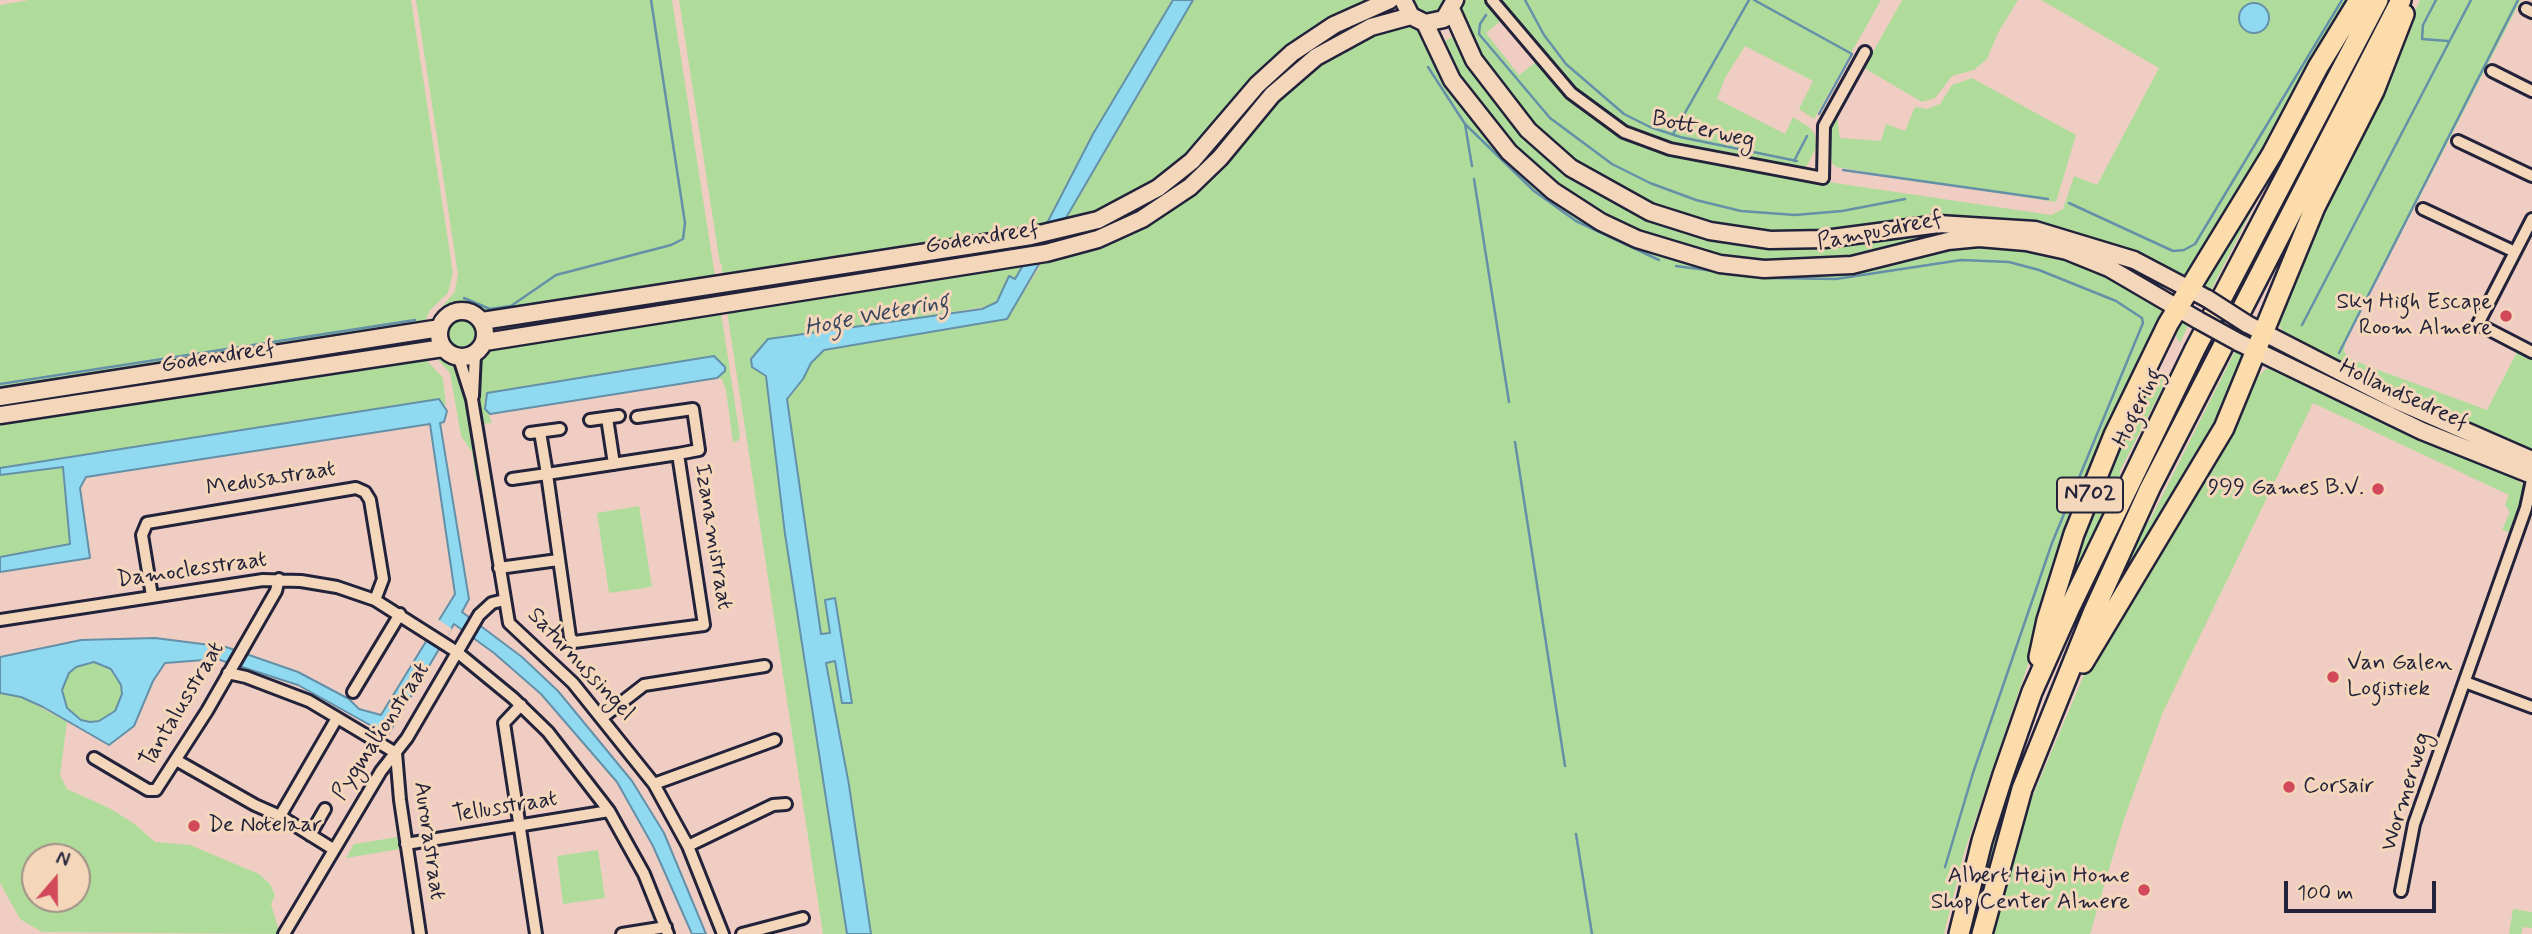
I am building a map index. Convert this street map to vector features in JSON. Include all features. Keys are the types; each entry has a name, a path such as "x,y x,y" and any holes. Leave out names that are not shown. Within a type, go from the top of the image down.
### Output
{"highway":[{"name":"N702","path":"2032,692 2047,620 2074,534 2114,435 2178,309 2272,154 2318,67 2359,0"},
{"name":"Hogering","path":"1959,934 1982,841 2032,692 2195,349 2378,0"},
{"name":"Hogering","path":"1982,934 2022,789 2053,708 2150,488 2401,0"},
{"name":"N702","path":"2053,708 2196,479 2224,428 2258,352 2315,207 2359,122 2395,42 2409,0"}],"main road":[{"name":"Godendreef","path":"482,321 1058,232 1098,220 1158,188 1201,152 1257,85 1292,53 1334,25 1390,0"},
{"name":"Pampusdreef","path":"1403,0 1418,20 1452,80 1509,152 1553,191 1601,222 1637,239 1720,264 1803,269 1852,265 1948,241 1979,237 2008,239 2047,245 2088,259 2129,278 2198,320"},
{"name":"Godendreef","path":"473,351 718,304 1046,253 1098,239 1165,205 1220,158 1264,103 1303,66 1357,33 1389,20 1435,23 1453,6"},
{"name":"Pampusdreef","path":"1453,6 1474,60 1492,87 1538,139 1597,185 1677,222 1710,231 1770,240 1825,239 1939,224 2035,230 2134,260 2208,299"},
{"name":"Hollandsedreef","path":"2208,299 2247,324 2403,404 2532,460"},
{"path":"459,311 472,313 482,321 473,351 443,348 440,328 447,317 459,311"},
{"name":"Hollandsedreef","path":"2198,320 2258,352 2430,434 2532,477"},
{"name":"Godendreef","path":"0,397 440,328"},
{"name":"Godendreef","path":"0,415 443,348"}],"street":[{"name":"Botterweg","path":"1492,0 1571,93 1624,132 1670,149 1823,178 1824,126 1865,52"},
{"path":"2492,71 2532,91"},
{"path":"2458,141 2532,177"},
{"path":"2423,209 2515,252"},
{"path":"2532,219 2478,324 2532,352"},
{"name":"Saturnussingel","path":"473,351 472,399 509,623 520,636 544,654 603,717 654,784 688,846 723,934"},
{"name":"Saturnussingel","path":"472,399 473,351"},
{"path":"637,417 693,409 699,450 678,454"},
{"path":"590,421 613,417 614,464"},
{"path":"547,474 535,433 560,429"},
{"name":"Izanamistraat","path":"512,479 678,454 704,625 574,642 570,637 547,474"},
{"name":"Wormerweg","path":"2401,891 2414,824 2529,505 2532,477"},
{"name":"Medusastraat","path":"152,597 142,535 147,523 356,488 368,495 383,579 374,600"},
{"path":"499,568 558,560"},
{"name":"Damoclesstraat","path":"0,620 279,579 337,587 374,600 457,652 521,705 580,770 609,811 644,874 667,931"},
{"name":"Tantalusstraat","path":"94,758 148,790 156,790 276,591 279,579"},
{"name":"Pygmalionstraat","path":"284,934 333,849 381,771 396,753 479,615 492,603 504,600"},
{"path":"354,692 400,614"},
{"path":"603,717 645,685 765,666"},
{"path":"231,668 337,718 396,753"},
{"path":"2465,682 2532,707"},
{"path":"521,705 503,723 536,934"},
{"path":"280,816 337,718"},
{"path":"654,784 775,740"},
{"name":"Aurorastraat","path":"396,753 420,934"},
{"path":"176,760 255,805 280,816 333,849"},
{"path":"688,846 773,805 786,804"},
{"path":"310,835 325,809"},
{"name":"Tellusstraat","path":"406,844 519,828 609,811"},
{"path":"742,934 803,918"},
{"path":"622,934 667,931"}],"green space":[{"path":"29,0 411,0 453,273 448,293 430,310 422,328 0,395 0,5"},
{"path":"416,0 672,0 715,276 712,276 713,284 483,316 472,308 457,307 428,325 455,291 458,274"},
{"path":"679,0 1173,0 1093,134 1043,231 724,282 721,265 724,264 720,264"},
{"path":"1193,0 1383,0 1344,17 1141,195 1059,228"},
{"path":"1413,0 1445,0 1439,10 1427,13 1419,10"},
{"path":"1461,0 1489,0 1504,18 1486,33 1519,75 1539,60 1625,134 1788,176 2051,215 2063,209 2074,176 2097,185 2159,68 2041,0 2355,0 2190,272 2182,275 2016,225 1818,236 1723,230 1619,193 1544,140 1500,80 1485,71 1459,22","holes":["2250,3 2260,4 2267,10 2269,18 2261,31 2239,12"]},
{"path":"1499,0 1881,0 1814,119 1799,109 1813,81 1745,46 1725,78 1717,99 1785,134 1793,117 1815,134 1816,148 1804,171 1664,141 1616,120 1572,86"},
{"path":"1902,0 2018,0 1998,33 1987,59 1974,70 1952,76 1935,98 1922,102 1864,68"},
{"path":"2367,0 2300,127 2296,125 2210,292 2200,285"},
{"path":"2420,0 2521,0 2346,340 2344,351 2349,358 2373,368 2487,410 2518,350 2532,358 2532,448 2526,450 2460,425 2289,338 2277,319 2287,285"},
{"path":"1390,4 1394,16 1334,43 1217,157 1142,215 1047,249 1054,237 1134,207 1307,46"},
{"path":"1411,23 1423,35 1475,120 1600,225 1755,272 1982,241 2073,261 2118,280 2160,308 2163,318 2041,626 1964,853 1944,934 871,934 849,785 826,663 835,661 842,703 852,703 843,657 830,634 821,635 786,399 803,379 811,363 824,350 1007,319 1039,268 1041,259 1154,216 1285,86 1354,38"},
{"path":"1457,35 1554,158 1721,237 1927,228 2052,237 2167,281 2160,293 2031,238 1850,261 1733,262 1653,241 1572,200 1499,136 1437,45"},
{"path":"1972,78 2076,135 2056,202 1836,167 1832,163 1828,133 1837,116 1840,138 1881,141 1886,124 1905,131 1915,107 1927,109 1940,104 1952,85"},
{"path":"1038,239 1031,251 727,298 725,289"},
{"path":"1027,259 1015,279 1009,277 997,302 991,306 893,321 752,367 766,376 785,534 847,934 823,934 726,305"},
{"path":"704,293 705,301 500,335 498,323"},
{"path":"717,307 718,314 721,313 740,436 738,441 733,442 726,391 722,379 717,378 725,371 484,401 492,423 481,424 477,368 486,349"},
{"path":"2177,316 2195,322 2192,328 2188,326 2180,343 2171,328"},
{"path":"462,318 474,322 478,334 474,346 462,350 450,346 446,334 450,322"},
{"path":"415,336 417,348 0,413 0,400"},
{"path":"2238,345 2253,354 2230,401 2085,657 2141,529 2150,520"},
{"path":"431,352 453,360 459,370 470,413 481,481 476,480 472,452 461,436 450,373"},
{"path":"423,356 443,378 446,406 439,399 0,468 0,418"},
{"path":"2275,367 2381,422 2383,419 2513,476 2523,485 2524,495 2512,533 2502,530 2510,512 2505,505 2509,495 2313,403 2163,712 2123,822 2090,934 1988,934 2026,812 2089,663 2254,380 2266,369"},
{"path":"2146,379 2167,379 2120,471 2120,482 2053,623 2066,569"},
{"path":"63,466 70,545 0,557 0,475"},
{"path":"639,506 652,587 609,593 597,513"},
{"path":"92,662 113,671 122,692 113,713 92,722 71,713 62,692 71,671"},
{"path":"0,693 21,697 67,722 60,775 67,789 111,809 136,825 155,842 190,845 259,874 270,884 275,895 271,904 280,934 42,932 20,919 0,883"},
{"path":"2000,803 2009,806 1974,934 1964,934"},
{"path":"398,837 400,849 346,858 354,844"},
{"path":"598,850 605,898 563,904 557,856"},
{"path":"2513,909 2532,912 2532,928 2523,927 2521,934 2509,934"}],"water":[{"path":"1173,0 1193,0 1007,319 824,350 811,363 803,379 787,399 821,634 830,633 825,600 835,598 852,703 842,703 835,661 826,663 849,785 871,934 847,934 785,534 766,376 752,367 751,359 768,339 982,309 997,302 1009,276 1015,279 1043,231 1093,134"},
{"path":"2254,3 2265,7 2269,18 2265,29 2254,33 2243,29 2239,18 2243,7"},
{"path":"714,356 725,367 725,371 717,378 490,414 485,409 487,393"},
{"path":"439,399 447,411 444,422 440,423 469,599 462,612 522,657 558,691 632,781 664,833 706,934 692,934 653,846 617,782 541,694 494,653 454,624 388,735 298,685 217,659 165,663 153,681 134,726 109,745 43,707 21,697 0,693 0,657 81,640 155,638 226,647 298,672 349,699 359,709 381,715 455,594 430,424 86,477 80,488 90,558 0,572 0,557 70,544 63,467 0,475 0,468","holes":["94,662 111,669 121,685 122,694 115,711 99,721 81,720 67,708 62,690 69,673 76,667"]}],"pier":[{"path":"436,618 452,629 441,648 425,636"}],"waterway":[{"path":"464,298 490,309 511,306 556,275 671,245 683,239 685,223 651,0"},
{"path":"1525,0 1544,35 1566,64 1624,114 1650,127 1680,137 1797,161"},
{"path":"1673,134 1749,0"},
{"path":"1754,0 1852,54 1819,114"},
{"path":"2069,203 2173,251 2184,250 2195,244 2342,0"},
{"path":"2436,0 2423,25 2422,39 2448,41"},
{"path":"2302,325 2471,0"},
{"path":"2339,353 2518,0"},
{"path":"1486,15 1480,24 1479,34 1550,118 1612,164 1650,183 1696,200 1741,211 1795,215 1842,211 1905,199"},
{"path":"1428,67 1465,124 1534,191 1576,221 1659,260"},
{"path":"1465,124 1472,166"},
{"path":"1794,161 1807,136"},
{"path":"1843,170 2048,199"},
{"path":"1474,179 1509,402"},
{"path":"1676,266 1768,278 1836,279 1961,260 2009,262 2039,270 2116,301 2142,318 2143,323 2052,543 1973,773 1945,867"},
{"path":"0,384 415,320"},
{"path":"1515,442 1565,766"},
{"path":"1576,834 1592,934"}],"place":[{"name":"Sky High Escape Room Almere","path":"2506,316"},
{"name":"999 Games B.V.","path":"2378,489"},
{"name":"Van Galen Logistiek","path":"2333,677"},
{"name":"Corsair","path":"2289,787"},
{"name":"De Notelaar","path":"194,826"},
{"name":"Albert Heijn Home Shop Center Almere","path":"2144,890"}],"water label":[{"name":"Hoge Wetering","path":"877,316"}]}
